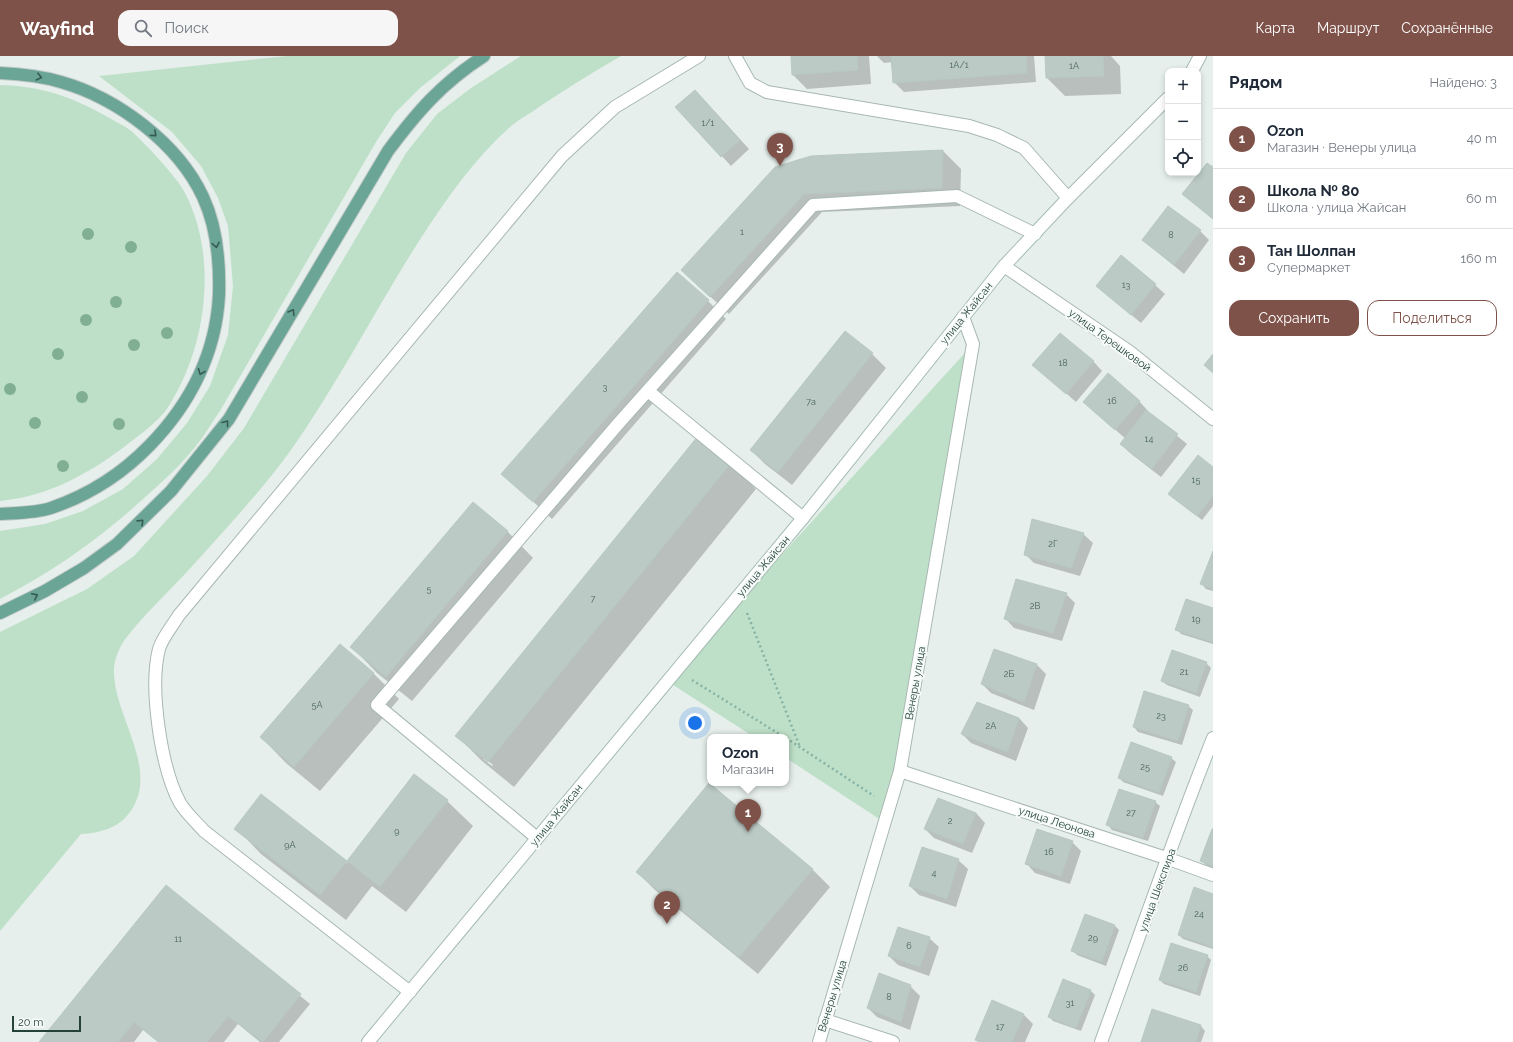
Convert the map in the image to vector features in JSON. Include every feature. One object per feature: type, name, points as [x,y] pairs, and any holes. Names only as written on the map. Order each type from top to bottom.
[{"type":"main road","points":[[0,613],[45,591],[84,568],[117,544],[171,491],[229,419],[388,152],[412,119],[438,91],[484,56]]},
{"type":"main road","points":[[0,73],[28,75],[62,82],[87,92],[120,110],[146,127],[166,144],[188,171],[203,197],[212,222],[218,251],[220,279],[217,316],[212,341],[201,373],[185,402],[165,430],[118,474],[87,492],[50,508],[0,514]]},
{"type":"street","points":[[410,992],[204,831],[181,804],[171,780],[162,746],[156,703],[155,671],[159,647],[179,615],[562,156],[615,107],[699,56]]},
{"type":"street","points":[[735,56],[750,83],[767,92],[969,126],[997,135],[1024,148],[1068,198]]},
{"type":"street","points":[[1194,68],[1200,56]]},
{"type":"street","name":"улица Жайсан","points":[[368,1042],[803,518],[1004,266],[1068,198],[1165,101]]},
{"type":"street","points":[[537,838],[377,706],[648,391],[813,205],[957,196],[1035,234]]},
{"type":"street","name":"улица Терешковой","points":[[1004,266],[1130,352],[1213,419]]},
{"type":"street","name":"Венеры улица","points":[[819,1042],[900,771],[973,344],[963,317]]},
{"type":"street","points":[[648,391],[803,518]]},
{"type":"street","name":"улица Шекспира","points":[[1101,1042],[1169,859],[1190,796],[1213,738]]},
{"type":"street","name":"улица Леонова","points":[[900,771],[1169,859],[1213,875]]},
{"type":"street","points":[[825,1020],[893,1042]]},
{"type":"path","points":[[739,594],[800,747]]},
{"type":"path","points":[[676,670],[779,734]]},
{"type":"path","points":[[789,740],[889,805]]},
{"type":"green space","points":[[287,56],[460,56],[420,88],[395,113],[376,142],[220,411],[190,453],[149,494],[109,529],[38,578],[0,599],[0,531],[45,524],[83,511],[123,489],[157,459],[187,423],[210,386],[228,335],[233,286],[228,226],[218,198],[201,166],[172,132],[99,76]]},
{"type":"green space","points":[[521,56],[621,56],[569,87],[513,124],[497,139],[473,166],[451,194],[421,238],[325,398],[291,450],[240,514],[147,613],[126,638],[115,661],[114,670],[120,706],[138,760],[140,778],[138,795],[130,812],[115,826],[102,831],[81,834],[0,931],[0,632],[87,589],[134,556],[207,476],[244,428],[406,153],[437,114],[471,88]]},
{"type":"green space","points":[[0,85],[28,87],[67,97],[91,108],[130,130],[136,135],[168,169],[185,193],[195,218],[202,244],[205,272],[204,300],[200,328],[193,355],[183,381],[163,414],[148,428],[118,451],[87,472],[54,488],[37,494],[0,501]]},
{"type":"green space","points":[[973,344],[884,822],[789,760],[789,734],[749,734],[667,681]]},
{"type":"building","points":[[791,56],[857,56],[858,70],[792,75]]},
{"type":"building","points":[[891,56],[1026,56],[1027,73],[893,83]]},
{"type":"building","points":[[1045,56],[1103,56],[1104,76],[1046,78]]},
{"type":"building","points":[[695,90],[740,140],[721,157],[675,107]]},
{"type":"building","points":[[943,150],[942,188],[804,194],[710,297],[681,270],[775,167],[811,156]]},
{"type":"building","points":[[1207,163],[1213,167],[1213,219],[1182,194],[1197,176],[1201,176],[1201,170]]},
{"type":"building","points":[[1168,206],[1201,230],[1174,265],[1142,240]]},
{"type":"building","points":[[1121,255],[1156,284],[1131,315],[1096,286]]},
{"type":"building","points":[[677,272],[709,300],[533,502],[501,474]]},
{"type":"building","points":[[845,331],[873,353],[778,472],[750,450]]},
{"type":"building","points":[[1060,333],[1094,361],[1066,394],[1032,365]]},
{"type":"building","points":[[1213,354],[1213,373],[1204,365]]},
{"type":"building","points":[[1108,373],[1140,401],[1115,430],[1083,402]]},
{"type":"building","points":[[1146,410],[1178,434],[1152,469],[1120,444]]},
{"type":"building","points":[[698,436],[731,463],[488,762],[455,736]]},
{"type":"building","points":[[1198,455],[1213,467],[1213,496],[1197,516],[1168,494]]},
{"type":"building","points":[[473,502],[508,531],[386,677],[350,647]]},
{"type":"building","points":[[1032,519],[1084,533],[1071,568],[1024,555]]},
{"type":"building","points":[[1213,551],[1213,589],[1200,584]]},
{"type":"building","points":[[1016,579],[1067,593],[1053,633],[1004,619]]},
{"type":"building","points":[[1186,599],[1213,608],[1213,642],[1175,630]]},
{"type":"building","points":[[340,644],[374,673],[294,767],[260,737]]},
{"type":"building","points":[[994,649],[1037,664],[1024,702],[981,684]]},
{"type":"building","points":[[1172,650],[1207,662],[1196,693],[1161,681]]},
{"type":"building","points":[[1144,691],[1189,705],[1178,741],[1133,727]]},
{"type":"building","points":[[977,702],[1019,718],[1007,752],[961,734]]},
{"type":"building","points":[[1131,742],[1172,757],[1159,793],[1118,778]]},
{"type":"building","points":[[414,774],[448,800],[380,887],[347,861]]},
{"type":"building","points":[[707,785],[713,786],[813,869],[739,957],[636,872]]},
{"type":"building","points":[[1119,789],[1156,801],[1143,838],[1106,825]]},
{"type":"building","points":[[261,794],[347,861],[320,895],[234,829]]},
{"type":"building","points":[[938,798],[976,813],[963,844],[924,829]]},
{"type":"building","points":[[1037,829],[1073,841],[1061,876],[1025,864]]},
{"type":"building","points":[[1213,829],[1213,866],[1200,861]]},
{"type":"building","points":[[922,847],[959,859],[947,899],[909,886]]},
{"type":"building","points":[[166,885],[301,994],[263,1042],[228,1016],[207,1042],[159,1042],[134,1022],[118,1042],[39,1042]]},
{"type":"building","points":[[1194,887],[1213,894],[1213,947],[1178,935]]},
{"type":"building","points":[[1085,914],[1115,925],[1102,962],[1071,951]]},
{"type":"building","points":[[898,927],[930,937],[920,967],[888,956]]},
{"type":"building","points":[[1171,943],[1208,955],[1196,992],[1159,980]]},
{"type":"building","points":[[879,973],[911,985],[901,1022],[867,1008]]},
{"type":"building","points":[[1063,979],[1091,990],[1076,1028],[1048,1017]]},
{"type":"building","points":[[992,1000],[1024,1014],[1012,1042],[980,1042],[975,1040]]},
{"type":"building","points":[[1152,1009],[1201,1025],[1196,1042],[1141,1042]]},
{"type":"place","name":"Тан Шолпан","points":[[780,166]]},
{"type":"place","name":"Ozon","points":[[748,832]]},
{"type":"place","name":"Школа № 80","points":[[667,924]]}]
